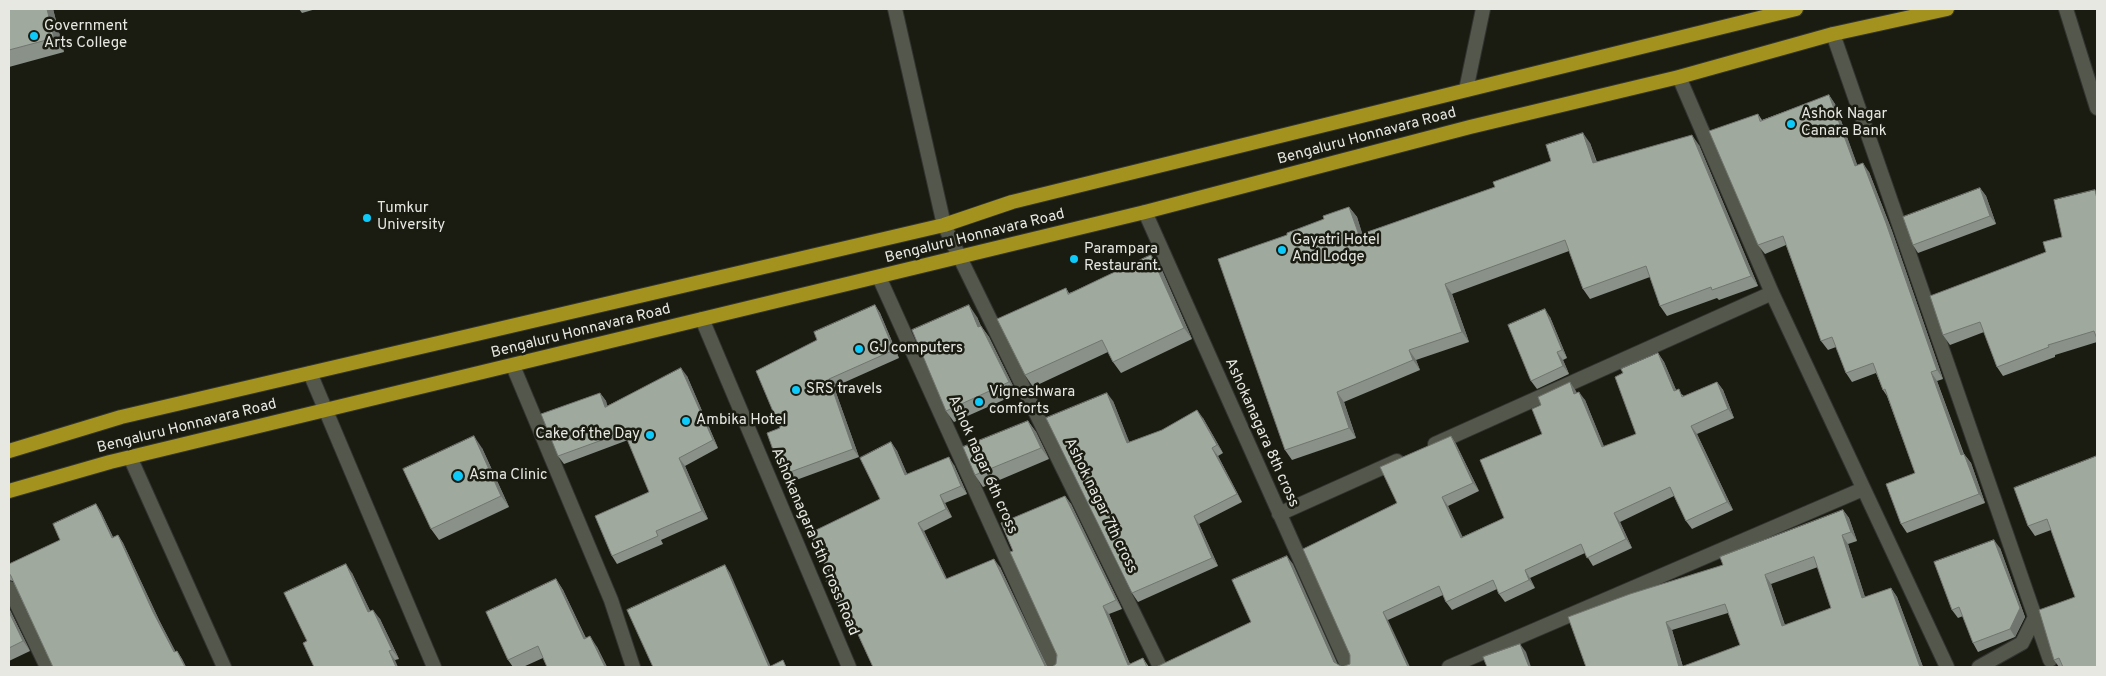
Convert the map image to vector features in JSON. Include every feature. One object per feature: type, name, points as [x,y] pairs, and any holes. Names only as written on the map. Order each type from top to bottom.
[{"type":"main road","name":"Bengaluru Honnavara Road","points":[[9,451],[121,418],[944,224],[1012,202],[1796,9]]},
{"type":"main road","name":"Bengaluru Honnavara Road","points":[[9,491],[130,458],[1145,212],[1470,127],[1679,77],[1833,34],[1947,9]]},
{"type":"street","name":"Ashok nagar 7th cross","points":[[895,9],[944,224],[1160,667]]},
{"type":"street","points":[[1466,90],[1483,9]]},
{"type":"street","points":[[2066,9],[2097,108]]},
{"type":"street","points":[[1833,34],[2050,660]]},
{"type":"street","points":[[1679,77],[1772,293],[1947,667]]},
{"type":"street","name":"Ashokanagara 8th cross","points":[[1145,212],[1348,667]]},
{"type":"street","name":"Ashok nagar 6th cross","points":[[879,277],[1055,667]]},
{"type":"street","points":[[1279,514],[1772,293]]},
{"type":"street","name":"Ashokanagara 5th Cross Road","points":[[702,320],[849,667]]},
{"type":"street","points":[[513,366],[611,600],[633,667]]},
{"type":"street","points":[[310,373],[434,667]]},
{"type":"street","points":[[130,458],[224,667]]},
{"type":"street","points":[[1449,667],[1864,489]]},
{"type":"street","points":[[9,588],[47,667]]},
{"type":"street","points":[[1978,667],[2022,642],[2035,616]]},
{"type":"building","points":[[9,9],[47,9],[54,38],[9,50]]},
{"type":"building","points":[[1829,95],[1855,166],[1863,163],[1886,223],[1937,370],[1931,372],[1961,455],[1964,454],[1979,494],[1901,524],[1886,484],[1915,473],[1885,389],[1883,390],[1873,363],[1846,373],[1832,337],[1821,341],[1783,236],[1758,245],[1709,131],[1758,114],[1760,121]]},
{"type":"building","points":[[1583,133],[1593,163],[1692,135],[1751,276],[1712,290],[1711,287],[1660,306],[1646,266],[1583,289],[1565,240],[1445,284],[1462,332],[1409,350],[1413,360],[1337,392],[1349,428],[1285,450],[1218,259],[1287,235],[1287,233],[1324,219],[1323,216],[1349,207],[1359,235],[1495,187],[1493,182],[1551,161],[1546,145]]},
{"type":"building","points":[[1980,188],[1990,216],[1913,245],[1903,217]]},
{"type":"building","points":[[2095,190],[2097,199],[2097,339],[2094,331],[2048,345],[2049,347],[1997,367],[1980,322],[1943,335],[1930,296],[2046,252],[2043,242],[2062,237],[2054,200]]},
{"type":"building","points":[[1151,255],[1184,328],[1113,362],[1102,340],[1025,375],[997,319],[1066,288],[1068,294]]},
{"type":"building","points":[[875,305],[894,350],[829,379],[853,449],[782,475],[767,433],[780,428],[756,371],[817,340],[814,332]]},
{"type":"building","points":[[969,305],[978,327],[981,326],[1009,382],[946,411],[912,330]]},
{"type":"building","points":[[1545,309],[1562,350],[1557,352],[1563,366],[1531,381],[1508,325]]},
{"type":"building","points":[[1658,353],[1674,391],[1679,389],[1682,397],[1717,382],[1728,409],[1691,426],[1727,502],[1686,521],[1670,487],[1614,513],[1626,539],[1587,558],[1581,544],[1525,570],[1529,580],[1499,594],[1493,580],[1446,602],[1439,586],[1383,612],[1408,667],[1342,667],[1350,664],[1350,655],[1303,549],[1397,503],[1380,467],[1451,436],[1473,483],[1442,497],[1461,538],[1504,518],[1480,460],[1542,434],[1532,409],[1541,405],[1538,397],[1570,382],[1574,394],[1579,392],[1602,447],[1636,434],[1615,377],[1623,373],[1621,369]]},
{"type":"building","points":[[681,368],[713,440],[679,458],[702,511],[656,531],[658,536],[612,556],[595,516],[649,492],[624,432],[558,456],[541,414],[600,393],[605,407]]},
{"type":"building","points":[[1107,393],[1127,443],[1162,430],[1197,410],[1217,445],[1212,448],[1237,494],[1194,516],[1212,558],[1132,593],[1046,418]]},
{"type":"building","points":[[1028,421],[1041,448],[975,475],[963,447]]},
{"type":"building","points":[[474,436],[501,496],[431,529],[403,469]]},
{"type":"building","points":[[891,442],[905,475],[949,457],[961,486],[940,495],[946,509],[918,523],[946,579],[994,559],[1045,666],[1052,667],[873,667],[850,617],[845,620],[826,581],[831,578],[810,533],[880,499],[860,458]]},
{"type":"building","points":[[2097,456],[2097,667],[2063,667],[2059,658],[2054,660],[2039,610],[2075,597],[2047,519],[2028,526],[2014,488]]},
{"type":"building","points":[[1065,496],[1116,600],[1103,606],[1128,665],[1143,658],[1147,667],[1052,667],[1056,664],[1057,655],[1010,552],[1013,551],[1001,523]]},
{"type":"building","points":[[96,504],[112,538],[118,535],[153,612],[174,652],[177,651],[185,667],[53,667],[9,573],[9,564],[60,540],[53,524]]},
{"type":"building","points":[[1843,510],[1851,532],[1842,535],[1862,598],[1891,588],[1920,667],[1681,667],[1740,645],[1725,604],[1666,622],[1679,667],[1586,667],[1568,617],[1630,594],[1723,565],[1720,557]],"holes":[[[1814,557],[1831,608],[1782,626],[1765,575]]]},
{"type":"building","points":[[1994,540],[2020,608],[2010,629],[1973,643],[1959,607],[1952,610],[1934,562]]},
{"type":"building","points":[[1287,556],[1334,662],[1342,667],[1156,667],[1251,622],[1232,580]]},
{"type":"building","points":[[346,564],[368,612],[373,610],[392,650],[389,651],[396,667],[314,667],[303,643],[307,641],[284,593]]},
{"type":"building","points":[[725,565],[769,667],[653,667],[627,610]]},
{"type":"building","points":[[556,579],[584,639],[590,636],[605,667],[547,667],[538,646],[508,660],[486,612]]},
{"type":"building","points":[[9,612],[23,641],[9,648]]},
{"type":"building","points":[[1520,644],[1529,667],[1487,667],[1483,657]]},
{"type":"building","points":[[783,660],[786,667],[769,667]]},
{"type":"place","name":"Government Arts College","points":[[34,36]]},
{"type":"place","name":"Ashok Nagar Canara Bank","points":[[1791,124]]},
{"type":"place","name":"Tumkur University","points":[[367,218]]},
{"type":"place","name":"Gayatri Hotel And Lodge","points":[[1282,250]]},
{"type":"place","name":"Parampara Restaurant.","points":[[1074,259]]},
{"type":"place","name":"GJ computers","points":[[859,349]]},
{"type":"place","name":"SRS travels","points":[[796,390]]},
{"type":"place","name":"Vigneshwara comforts","points":[[979,402]]},
{"type":"place","name":"Ambika Hotel","points":[[686,421]]},
{"type":"place","name":"Cake of the Day","points":[[650,435]]},
{"type":"place","name":"Asma Clinic","points":[[458,476]]}]
